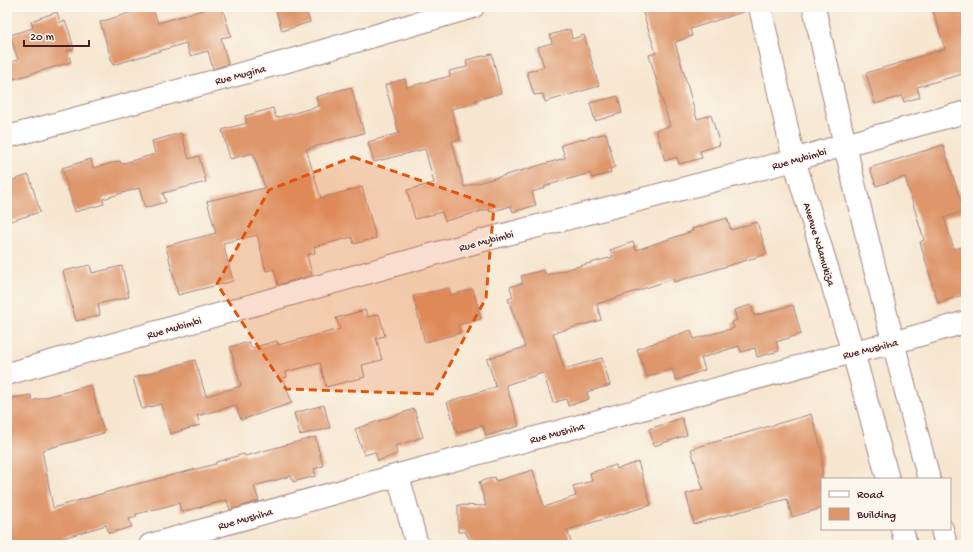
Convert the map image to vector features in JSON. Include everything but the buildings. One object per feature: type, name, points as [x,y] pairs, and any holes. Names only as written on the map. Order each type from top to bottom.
[{"type":"street","name":"Rue Mugina","points":[[7,137],[281,63],[472,7]]},
{"type":"street","name":"Avenue Ndamukiza","points":[[760,7],[794,160],[853,352],[888,478]]},
{"type":"street","points":[[814,7],[844,145],[892,343],[929,478]]},
{"type":"street","name":"Rue Mubimbi","points":[[7,374],[484,240],[794,160],[966,112]]},
{"type":"street","name":"Rue Mushiha","points":[[150,545],[190,539],[398,475],[966,322]]},
{"type":"street","points":[[398,475],[417,545]]},
{"type":"street","points":[[902,530],[906,545]]},
{"type":"street","points":[[942,530],[946,545]]},
{"type":"highlighted area","points":[[353,157],[494,206],[486,298],[434,394],[286,389],[217,284],[269,190]]}]
